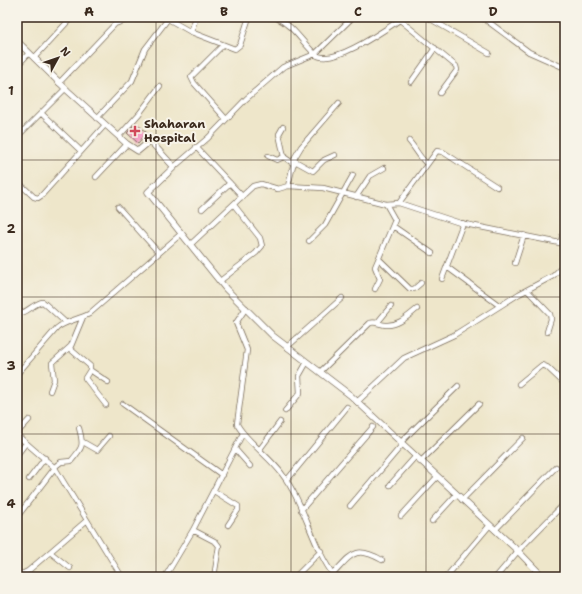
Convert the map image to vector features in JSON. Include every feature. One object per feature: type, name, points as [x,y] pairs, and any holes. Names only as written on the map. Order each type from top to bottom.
[{"type":"street","points":[[34,58],[72,17]]},
{"type":"street","points":[[60,83],[115,24],[130,17]]},
{"type":"street","points":[[191,32],[196,17]]},
{"type":"street","points":[[97,118],[132,80],[145,49],[168,18],[191,32],[235,49],[238,48],[249,17]]},
{"type":"street","points":[[275,17],[282,18],[292,27],[315,54],[326,58],[353,49],[402,18],[455,64],[457,68],[440,93]]},
{"type":"street","points":[[353,17],[315,54],[283,67],[246,99],[148,192],[220,281],[273,336],[357,402],[420,462],[518,551],[544,577]]},
{"type":"street","points":[[427,17],[489,53]]},
{"type":"street","points":[[482,17],[529,52],[565,68]]},
{"type":"street","points":[[17,41],[65,89],[127,144],[138,150],[150,141],[174,167]]},
{"type":"street","points":[[223,45],[191,77],[194,83],[226,119]]},
{"type":"street","points":[[411,82],[435,48]]},
{"type":"street","points":[[17,66],[29,53]]},
{"type":"street","points":[[118,136],[139,114],[160,86]]},
{"type":"street","points":[[17,138],[65,89]]},
{"type":"street","points":[[288,186],[294,163],[301,147],[308,137],[339,103]]},
{"type":"street","points":[[41,113],[81,152]]},
{"type":"street","points":[[18,183],[34,197],[38,198],[105,125]]},
{"type":"street","points":[[283,127],[279,134],[284,157],[294,163],[313,171],[324,160],[335,155]]},
{"type":"street","points":[[409,141],[416,148],[419,156],[427,164]]},
{"type":"street","points":[[96,177],[127,144]]},
{"type":"street","points":[[196,147],[242,197]]},
{"type":"street","points":[[399,203],[435,153],[440,151],[497,187]]},
{"type":"street","points":[[268,156],[277,160],[284,157]]},
{"type":"street","points":[[356,197],[370,176],[384,168]]},
{"type":"street","points":[[309,241],[325,224],[344,194],[353,175]]},
{"type":"street","points":[[202,209],[230,183]]},
{"type":"street","points":[[191,244],[257,184],[278,188],[288,186],[323,188],[386,204],[399,203],[463,223],[562,244],[565,228]]},
{"type":"street","points":[[375,289],[380,279],[375,269],[393,226],[394,216],[386,204]]},
{"type":"street","points":[[220,281],[256,253],[262,246],[260,238],[234,205]]},
{"type":"street","points":[[118,207],[159,254]]},
{"type":"street","points":[[442,279],[463,223]]},
{"type":"street","points":[[393,226],[432,253]]},
{"type":"street","points":[[17,374],[57,328],[65,322],[83,317],[121,288],[182,233]]},
{"type":"street","points":[[515,263],[524,235]]},
{"type":"street","points":[[379,259],[410,289],[414,289],[421,283]]},
{"type":"street","points":[[357,402],[404,358],[454,335],[500,306],[553,276],[565,264]]},
{"type":"street","points":[[447,267],[500,306]]},
{"type":"street","points":[[527,290],[550,314],[551,319],[547,332]]},
{"type":"street","points":[[287,347],[342,298]]},
{"type":"street","points":[[17,314],[24,313],[38,303],[43,302],[65,322]]},
{"type":"street","points":[[377,323],[391,306]]},
{"type":"street","points":[[246,308],[236,323],[246,350],[237,419],[243,433],[260,449],[287,480],[334,576],[352,554],[358,552],[373,555],[382,560]]},
{"type":"street","points":[[320,372],[370,323],[386,325],[396,324],[417,309]]},
{"type":"street","points":[[50,391],[54,380],[52,363],[69,348],[83,317]]},
{"type":"street","points":[[69,348],[90,366],[90,370],[108,382]]},
{"type":"street","points":[[17,362],[23,366]]},
{"type":"street","points":[[285,411],[300,393],[299,376],[307,362]]},
{"type":"street","points":[[519,384],[542,365],[547,367],[565,384]]},
{"type":"street","points":[[90,370],[86,376],[86,380],[106,405]]},
{"type":"street","points":[[350,506],[401,444],[458,386]]},
{"type":"street","points":[[123,404],[222,475]]},
{"type":"street","points":[[420,462],[479,404]]},
{"type":"street","points":[[287,480],[347,407]]},
{"type":"street","points":[[29,420],[17,434],[54,468],[122,577]]},
{"type":"street","points":[[260,449],[280,422]]},
{"type":"street","points":[[301,510],[373,427]]},
{"type":"street","points":[[17,517],[54,468],[61,462],[71,461],[81,450],[83,442],[79,428]]},
{"type":"street","points":[[165,577],[193,530],[243,433]]},
{"type":"street","points":[[83,442],[97,450],[109,436]]},
{"type":"street","points":[[462,500],[523,438]]},
{"type":"street","points":[[17,454],[26,443]]},
{"type":"street","points":[[235,449],[250,466]]},
{"type":"street","points":[[390,485],[415,457]]},
{"type":"street","points":[[29,479],[44,458]]},
{"type":"street","points":[[495,530],[556,467]]},
{"type":"street","points":[[401,516],[437,477]]},
{"type":"street","points":[[214,491],[238,506],[238,510],[228,525]]},
{"type":"street","points":[[432,521],[456,495]]},
{"type":"street","points":[[496,577],[518,551],[565,503]]},
{"type":"street","points":[[25,573],[86,521]]},
{"type":"street","points":[[446,577],[490,525]]},
{"type":"street","points":[[193,530],[216,542],[218,546],[214,577]]},
{"type":"street","points":[[295,577],[321,551]]},
{"type":"street","points":[[50,552],[70,568]]},
{"type":"street","points":[[17,571],[22,574],[25,573],[29,577]]},
{"type":"building","points":[[136,123],[147,133],[138,143],[127,133]]},
{"type":"place","name":"Shaharan Hospital","points":[[135,131]]}]
